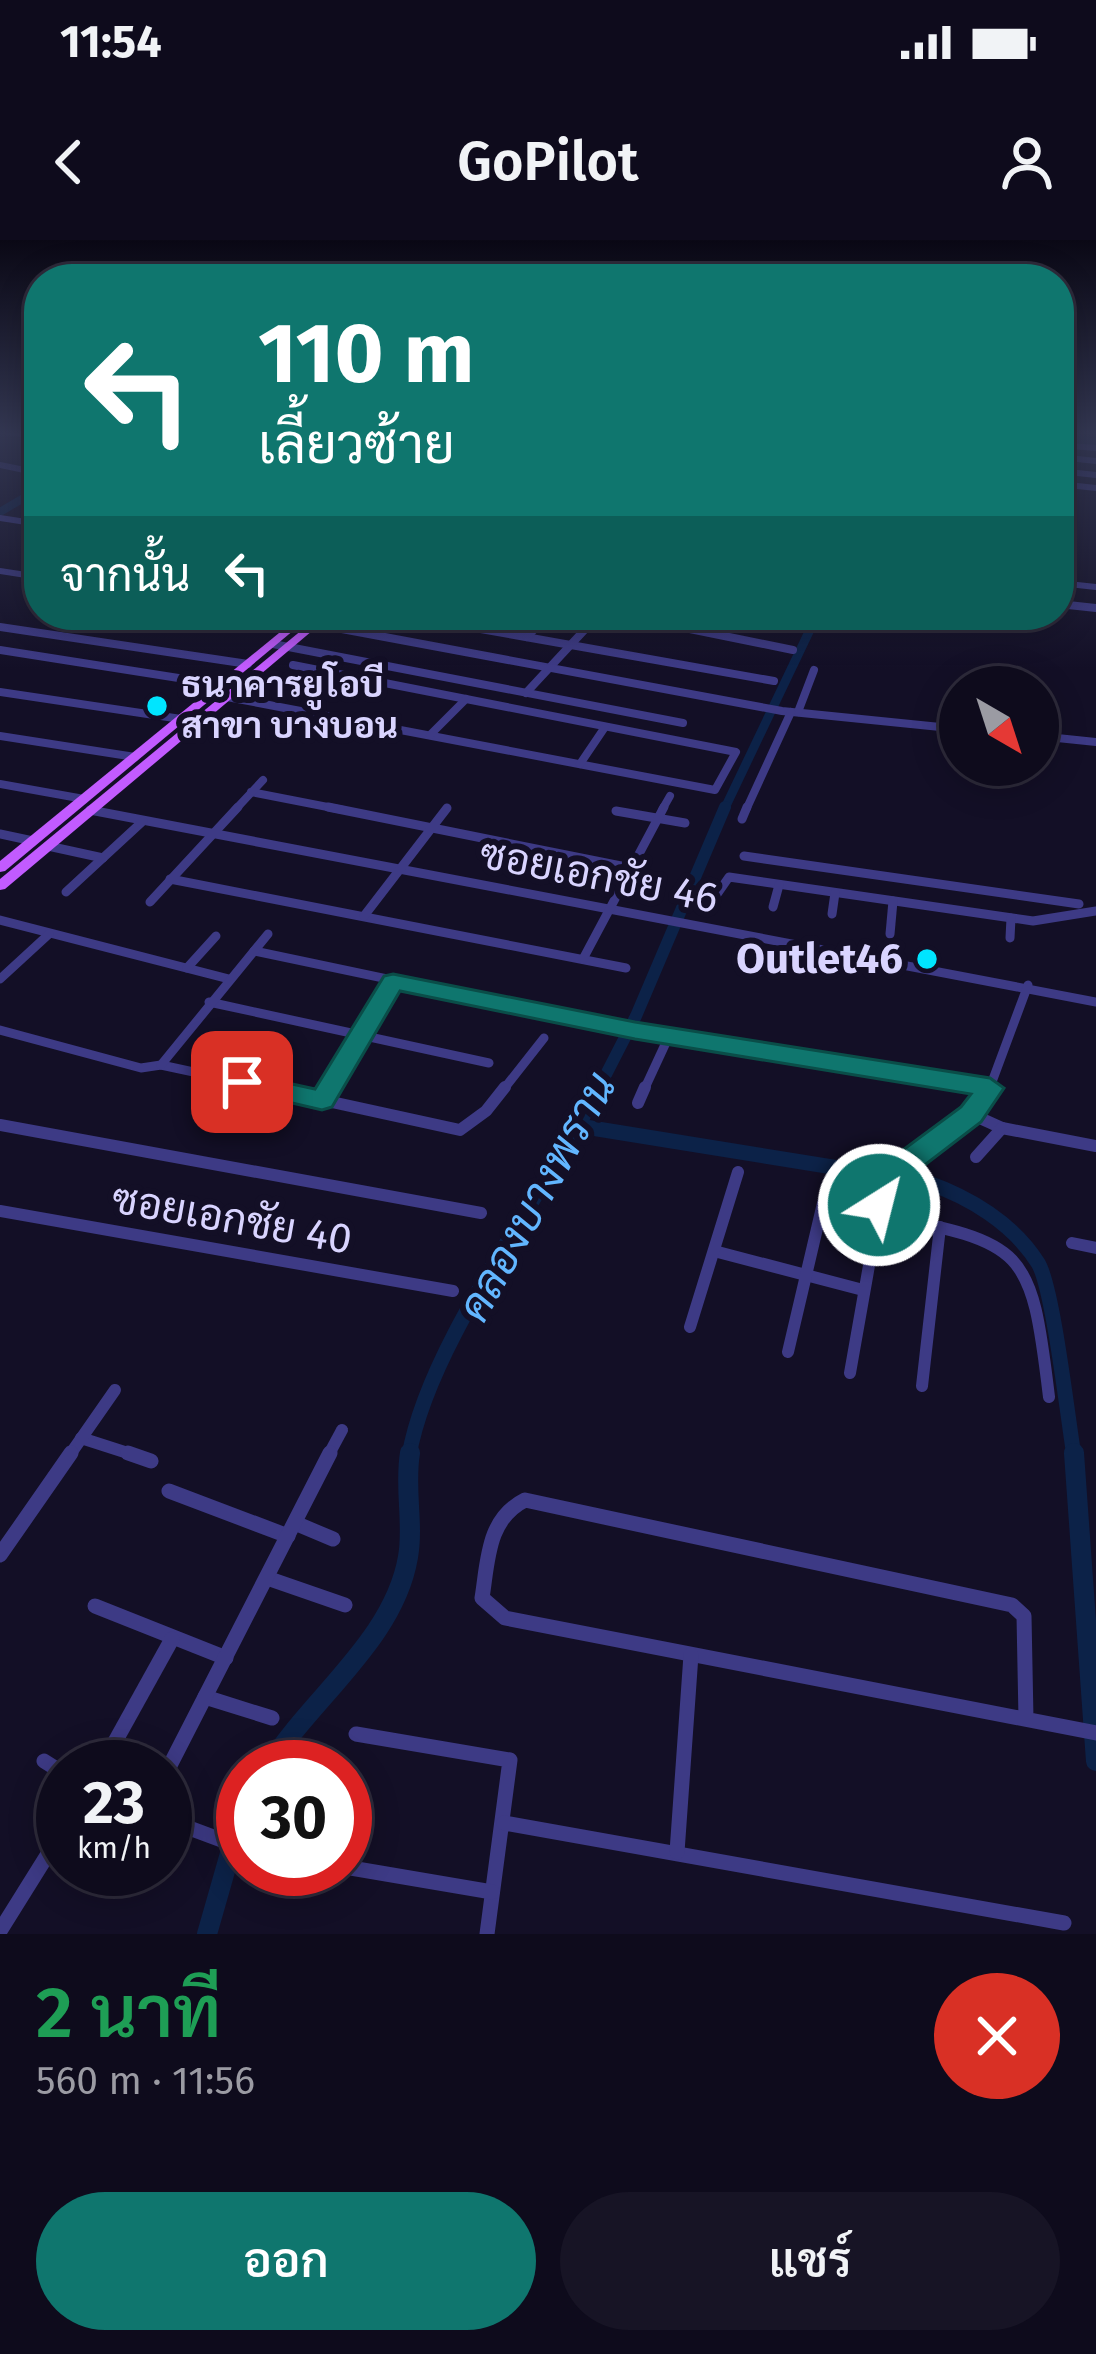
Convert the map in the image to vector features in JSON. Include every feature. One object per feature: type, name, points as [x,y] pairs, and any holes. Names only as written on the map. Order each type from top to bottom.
[{"type":"main road","points":[[0,868],[87,804],[292,630]]},
{"type":"main road","points":[[0,886],[48,846],[135,758],[182,719],[288,647],[300,630]]},
{"type":"street","points":[[0,627],[248,664]]},
{"type":"street","points":[[370,630],[766,708],[939,727]]},
{"type":"street","points":[[489,630],[774,680]]},
{"type":"street","points":[[527,637],[534,630]]},
{"type":"street","points":[[526,693],[584,630]]},
{"type":"street","points":[[695,630],[793,650]]},
{"type":"street","points":[[273,644],[683,723]]},
{"type":"street","points":[[0,650],[715,790],[736,752],[292,665]]},
{"type":"street","points":[[742,819],[814,670]]},
{"type":"street","points":[[304,711],[347,676]]},
{"type":"street","points":[[0,692],[182,719]]},
{"type":"street","points":[[430,735],[466,699]]},
{"type":"street","points":[[580,764],[605,727]]},
{"type":"street","points":[[0,736],[135,758]]},
{"type":"street","points":[[1059,738],[1096,742]]},
{"type":"street","points":[[150,902],[263,780]]},
{"type":"street","name":"ซอยเอกชัย 46","points":[[0,784],[211,835],[1096,1002]]},
{"type":"street","points":[[251,792],[631,868]]},
{"type":"street","points":[[583,959],[670,796]]},
{"type":"street","points":[[364,916],[447,808]]},
{"type":"street","points":[[616,811],[686,823]]},
{"type":"street","points":[[66,892],[143,821]]},
{"type":"street","points":[[0,834],[33,841]]},
{"type":"street","points":[[48,846],[103,858]]},
{"type":"street","points":[[744,856],[1093,910]]},
{"type":"street","points":[[713,900],[724,878],[1044,922],[1061,911],[1093,910]]},
{"type":"street","points":[[170,879],[626,968]]},
{"type":"street","points":[[773,907],[779,885]]},
{"type":"street","points":[[832,914],[835,893]]},
{"type":"street","points":[[890,934],[892,901]]},
{"type":"street","points":[[952,910],[952,929]]},
{"type":"street","points":[[1010,938],[1011,918]]},
{"type":"street","points":[[0,920],[229,979]]},
{"type":"street","points":[[0,979],[49,934]]},
{"type":"street","points":[[161,1064],[268,934]]},
{"type":"street","points":[[187,968],[216,936]]},
{"type":"street","points":[[254,952],[632,1030],[990,1088]]},
{"type":"street","points":[[322,1100],[393,982]]},
{"type":"street","points":[[850,1373],[881,1192],[898,1169],[971,1114],[990,1088],[1028,986]]},
{"type":"street","points":[[209,1002],[489,1063]]},
{"type":"street","points":[[0,1030],[141,1068],[161,1064],[460,1130],[502,1097],[526,1055],[544,1038]]},
{"type":"street","points":[[638,1103],[669,1036]]},
{"type":"street","points":[[971,1114],[1002,1128],[1096,1146]]},
{"type":"street","points":[[0,1125],[481,1213]]},
{"type":"street","points":[[976,1157],[1002,1128]]},
{"type":"street","points":[[689,1327],[738,1172]]},
{"type":"street","points":[[788,1352],[824,1204]]},
{"type":"street","name":"ซอยเอกชัย 40","points":[[0,1211],[453,1292]]},
{"type":"street","points":[[878,1214],[998,1242],[1023,1261],[1036,1287],[1048,1397]]},
{"type":"street","points":[[922,1385],[940,1227]]},
{"type":"street","points":[[1072,1243],[1096,1248]]},
{"type":"street","points":[[714,1251],[863,1290]]},
{"type":"street","points":[[0,1555],[115,1390]]},
{"type":"street","points":[[183,1740],[342,1430]]},
{"type":"street","points":[[81,1438],[151,1461]]},
{"type":"street","points":[[169,1491],[334,1539]]},
{"type":"street","points":[[1026,1719],[1024,1616],[1012,1605],[525,1500],[507,1506],[496,1521],[482,1598],[488,1609],[505,1618],[1096,1733]]},
{"type":"street","points":[[267,1577],[345,1605]]},
{"type":"street","points":[[95,1606],[226,1658]]},
{"type":"street","points":[[116,1740],[172,1639]]},
{"type":"street","points":[[677,1852],[691,1654]]},
{"type":"street","points":[[206,1697],[272,1718]]},
{"type":"street","points":[[356,1734],[510,1760],[487,1934]]},
{"type":"street","points":[[504,1823],[1064,1923]]},
{"type":"street","points":[[372,1872],[492,1892]]},
{"type":"street","points":[[0,1931],[36,1873]]},
{"type":"waterway","name":"คลองบางพราน","points":[[724,810],[810,630]]},
{"type":"waterway","name":"คลองบางพราน","points":[[598,1090],[636,1016],[725,807]]},
{"type":"waterway","name":"คลองบางพราน","points":[[409,1456],[420,1412],[463,1318],[599,1087]]},
{"type":"waterway","points":[[579,1126],[926,1182],[989,1213],[1028,1249],[1044,1277],[1074,1456]]},
{"type":"waterway","name":"คลองบางพราน","points":[[288,1740],[369,1642],[400,1587],[410,1544],[410,1453]]},
{"type":"waterway","points":[[1074,1453],[1096,1761]]},
{"type":"waterway","name":"คลองบางพราน","points":[[207,1934],[218,1896]]},
{"type":"place","name":"ธนาคารยูโอบี สาขา บางบอน","points":[[157,706]]},
{"type":"place","name":"Outlet46","points":[[927,959]]},
{"type":"route","points":[[242,1082],[322,1100],[393,982],[635,1030],[990,1088],[971,1114],[898,1169],[881,1192],[879,1205]]}]
